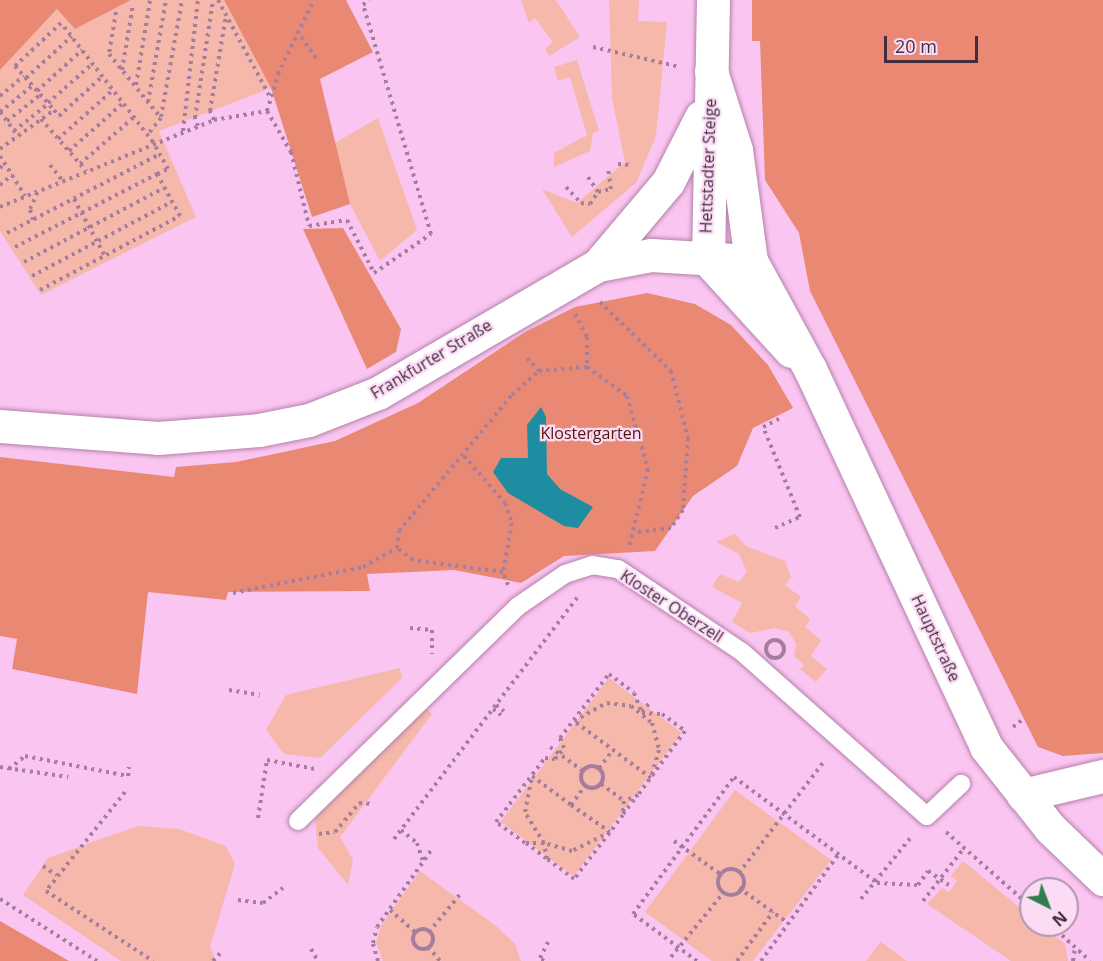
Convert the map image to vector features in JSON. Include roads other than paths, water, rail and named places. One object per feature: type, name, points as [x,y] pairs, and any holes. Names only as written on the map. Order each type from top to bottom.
[{"type":"main road","name":"Hettstadter Steige","points":[[708,260],[713,0]]},
{"type":"main road","name":"Hettstadter Steige","points":[[711,71],[736,150],[749,246]]},
{"type":"main road","name":"Hettstadter Steige","points":[[598,265],[644,218],[684,159],[711,71]]},
{"type":"main road","name":"Frankfurter Straße","points":[[0,426],[158,438],[259,430],[309,420],[378,393],[598,265],[651,255],[708,260],[749,246]]},
{"type":"main road","name":"Hauptstraße","points":[[749,246],[810,369],[986,747],[1023,795],[1103,879]]},
{"type":"main road","name":"Hauptstraße","points":[[708,260],[810,369]]},
{"type":"main road","points":[[1023,795],[1103,776]]},
{"type":"lane","name":"Kloster Oberzell","points":[[298,821],[517,607],[565,574],[601,567],[618,569],[742,652],[927,816],[960,784]]},
{"type":"water","points":[[541,407],[546,417],[547,474],[560,489],[593,507],[578,528],[564,526],[508,493],[493,472],[501,458],[528,458],[527,425]]},
{"type":"park label","name":"Klostergarten","points":[[591,433]]}]
